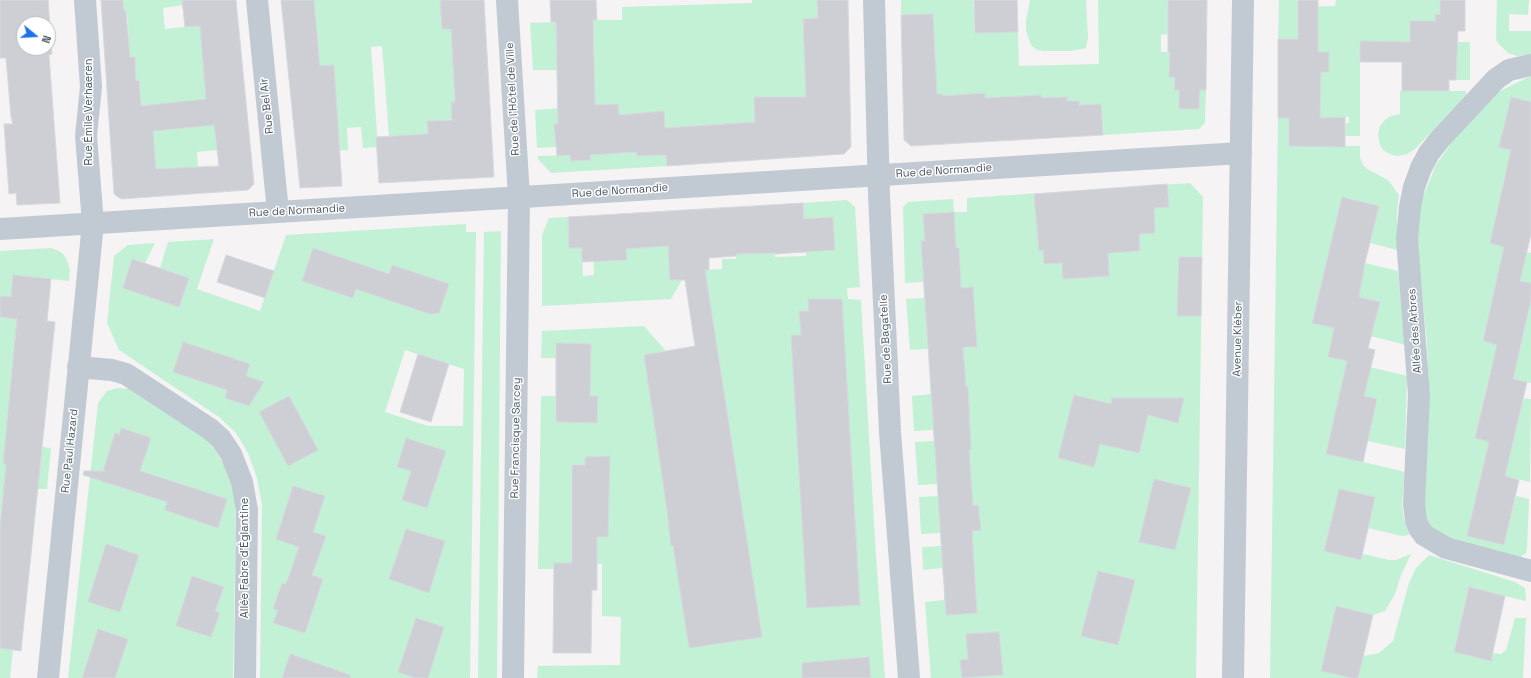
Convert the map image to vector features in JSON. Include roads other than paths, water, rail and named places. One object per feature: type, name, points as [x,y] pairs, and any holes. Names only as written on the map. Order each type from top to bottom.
[{"type":"street","name":"Rue Émile Verhaeren","points":[[85,0],[91,87],[86,136],[93,223]]},
{"type":"street","name":"Rue Bel Air","points":[[257,0],[278,212]]},
{"type":"street","name":"Rue de l'Hôtel de Ville","points":[[507,0],[519,197]]},
{"type":"street","name":"Rue de Bagatelle","points":[[874,0],[879,175],[891,446],[909,678]]},
{"type":"street","name":"Avenue Kléber","points":[[1233,678],[1243,0]]},
{"type":"street","name":"Allée des Arbres","points":[[1531,65],[1509,70],[1496,79],[1440,139],[1429,153],[1421,168],[1414,187],[1407,239],[1419,395],[1414,504],[1416,521],[1419,528],[1430,539],[1446,548],[1531,571]]},
{"type":"street","name":"Rue de Normandie","points":[[0,229],[1241,153]]},
{"type":"street","name":"Rue Francisque Sarcey","points":[[514,678],[519,197]]},
{"type":"street","name":"Rue Paul Hazard","points":[[48,678],[93,223]]},
{"type":"street","name":"Allée Fabre d'Églantine","points":[[78,367],[112,370],[130,377],[210,429],[221,440],[231,454],[242,482],[247,510],[245,678]]}]
